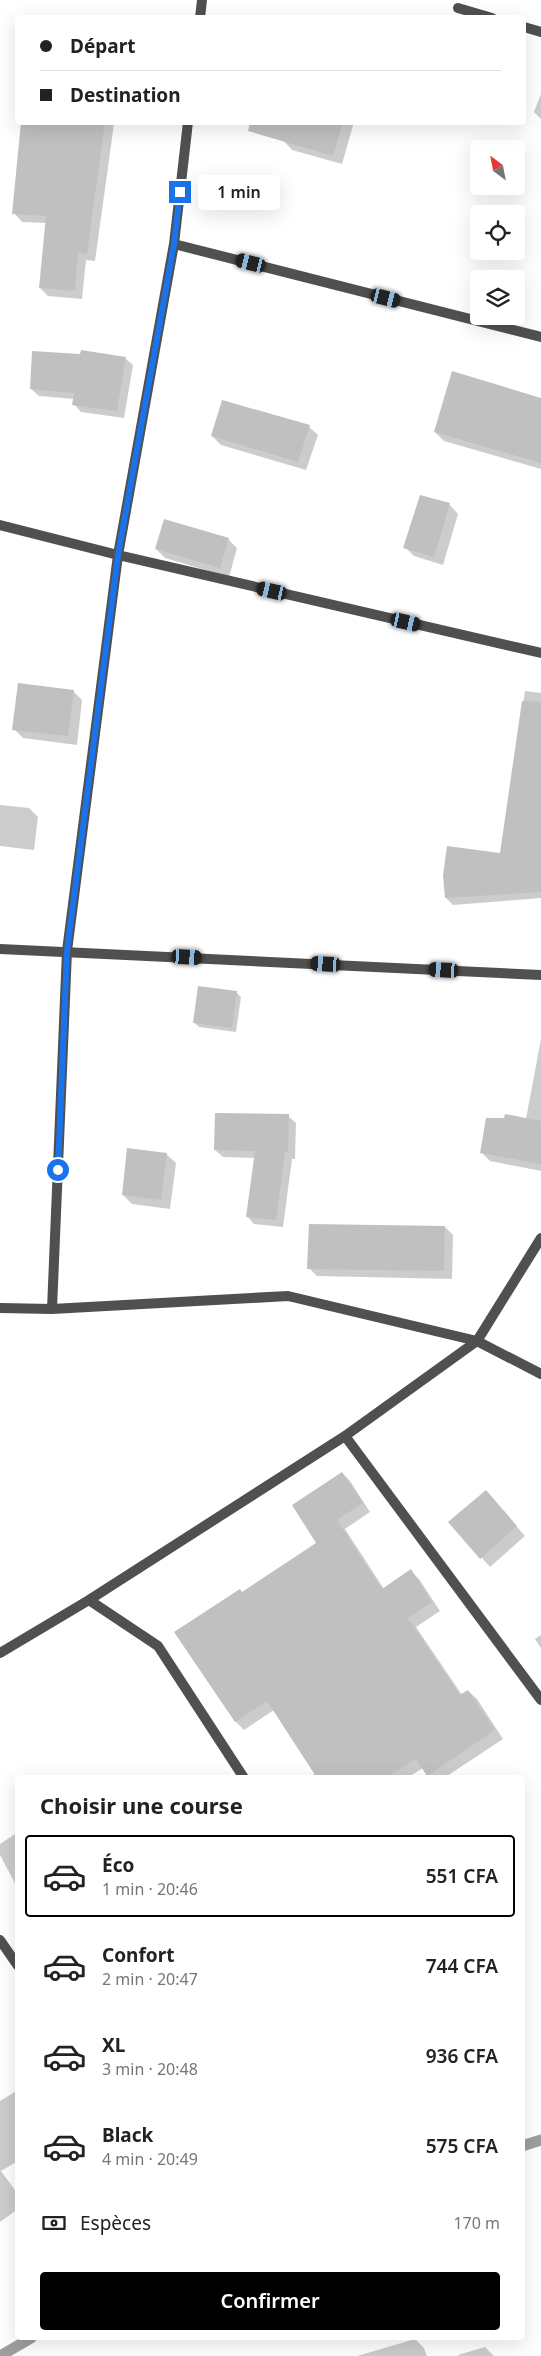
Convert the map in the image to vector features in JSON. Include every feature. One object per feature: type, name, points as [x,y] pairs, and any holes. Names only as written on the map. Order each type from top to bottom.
[{"type":"street","points":[[200,15],[202,0]]},
{"type":"street","points":[[458,8],[482,15]]},
{"type":"street","points":[[526,28],[541,32]]},
{"type":"street","points":[[52,1309],[67,951],[118,555],[174,244],[188,125]]},
{"type":"street","points":[[174,244],[541,337]]},
{"type":"street","points":[[0,525],[118,555],[541,653]]},
{"type":"street","points":[[0,949],[541,975]]},
{"type":"street","points":[[0,1653],[89,1600],[344,1436],[477,1341],[541,1238]]},
{"type":"street","points":[[0,1308],[52,1309],[288,1296],[477,1341],[541,1374]]},
{"type":"street","points":[[344,1436],[541,1700]]},
{"type":"street","points":[[89,1600],[158,1646],[242,1775]]},
{"type":"street","points":[[0,1940],[15,1962]]},
{"type":"building","points":[[21,125],[105,125],[87,254],[78,253],[75,291],[39,288],[46,216],[12,214]]},
{"type":"building","points":[[249,125],[342,125],[333,156],[248,131]]},
{"type":"building","points":[[81,350],[126,357],[117,411],[72,405],[74,393],[30,389],[32,351],[80,354]]},
{"type":"building","points":[[452,371],[541,398],[541,463],[434,432]]},
{"type":"building","points":[[222,400],[310,425],[298,462],[211,436]]},
{"type":"building","points":[[420,495],[450,503],[434,557],[403,548]]},
{"type":"building","points":[[164,519],[229,538],[220,568],[155,549]]},
{"type":"building","points":[[18,683],[74,690],[68,736],[12,730]]},
{"type":"building","points":[[522,701],[541,702],[541,892],[445,898],[443,875],[447,846],[500,853]]},
{"type":"building","points":[[198,986],[237,991],[232,1028],[193,1023]]},
{"type":"building","points":[[215,1113],[289,1114],[288,1152],[285,1152],[276,1220],[246,1217],[255,1151],[214,1150]]},
{"type":"building","points":[[505,1114],[541,1121],[541,1164],[480,1153],[486,1118],[504,1118]]},
{"type":"building","points":[[127,1148],[167,1153],[161,1200],[122,1195]]},
{"type":"building","points":[[309,1224],[445,1226],[444,1271],[307,1269]]},
{"type":"building","points":[[342,1472],[363,1503],[337,1520],[382,1589],[411,1569],[432,1602],[408,1618],[460,1695],[468,1690],[495,1730],[428,1775],[426,1775],[416,1759],[390,1775],[315,1775],[267,1701],[235,1722],[174,1632],[240,1589],[242,1592],[316,1543],[292,1505]]},
{"type":"building","points":[[486,1490],[517,1526],[480,1559],[448,1522]]},
{"type":"waterway","points":[[525,2145],[541,2140]]},
{"type":"waterway","points":[[0,2356],[28,2340]]},
{"type":"route","points":[[58,1170],[67,951],[118,555],[174,244],[180,192]]}]
